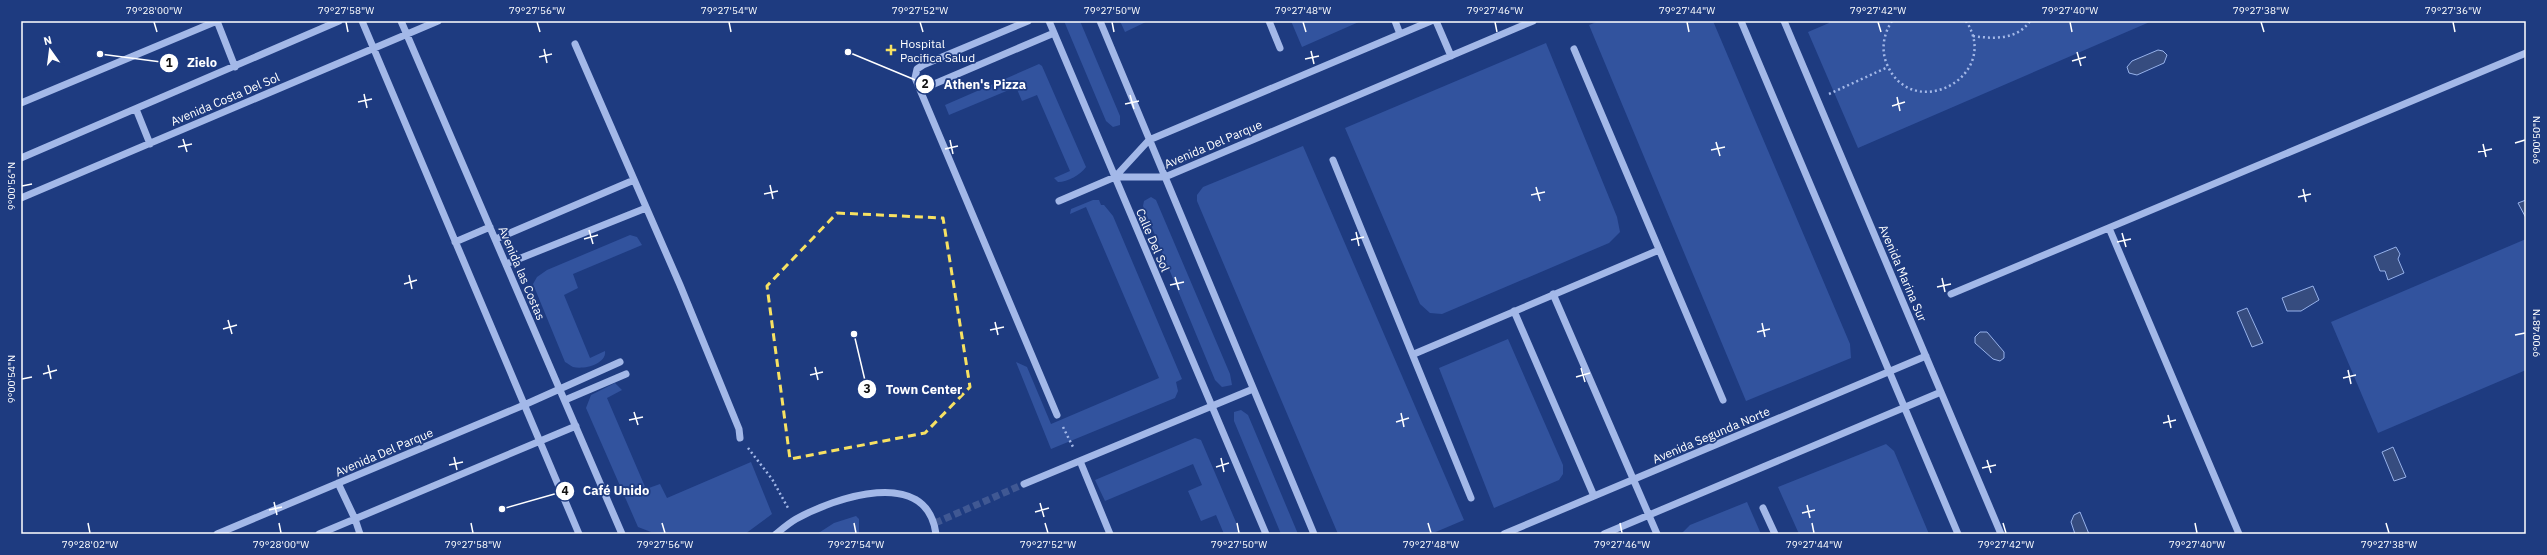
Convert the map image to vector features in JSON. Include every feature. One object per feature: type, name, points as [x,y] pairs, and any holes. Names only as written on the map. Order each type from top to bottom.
[{"type":"street","points":[[21,103],[217,21],[235,67]]},
{"type":"street","points":[[21,158],[339,21]]},
{"type":"street","points":[[362,21],[579,534]]},
{"type":"street","name":"Avenida las Costas","points":[[401,21],[622,534]]},
{"type":"street","name":"Avenida Costa Del Sol","points":[[21,198],[150,144],[373,47],[438,21]]},
{"type":"street","points":[[1028,21],[923,65],[917,70],[915,78],[1058,415]]},
{"type":"street","name":"Calle Del Sol","points":[[1049,21],[1266,534]]},
{"type":"street","points":[[1100,21],[1314,534]]},
{"type":"street","points":[[1269,21],[1280,48]]},
{"type":"street","points":[[1395,21],[1400,34]]},
{"type":"street","points":[[1059,201],[1115,177],[1150,140],[1431,21]]},
{"type":"street","points":[[1436,21],[1451,56]]},
{"type":"street","name":"Avenida Del Parque","points":[[1115,177],[1165,177],[1534,21]]},
{"type":"street","points":[[1741,21],[1958,534]]},
{"type":"street","name":"Avenida Marina Sur","points":[[1784,21],[2001,534]]},
{"type":"street","points":[[920,90],[1054,32]]},
{"type":"street","points":[[575,44],[734,415],[740,438]]},
{"type":"street","points":[[1574,49],[1723,400]]},
{"type":"street","points":[[1951,294],[2526,53]]},
{"type":"street","points":[[136,109],[150,144]]},
{"type":"street","points":[[1333,160],[1414,354],[1471,498]]},
{"type":"street","points":[[496,239],[634,180]]},
{"type":"street","points":[[506,264],[646,208]]},
{"type":"street","points":[[455,242],[490,227]]},
{"type":"street","points":[[2109,228],[2239,534]]},
{"type":"street","points":[[1414,354],[1659,250]]},
{"type":"street","points":[[1553,294],[1657,534]]},
{"type":"street","points":[[1514,311],[1594,496]]},
{"type":"street","name":"Avenida Segunda Norte","points":[[1504,534],[1926,356]]},
{"type":"street","name":"Avenida Del Parque","points":[[217,534],[524,405],[620,362]]},
{"type":"street","points":[[565,400],[626,374]]},
{"type":"street","points":[[1024,484],[1253,389]]},
{"type":"street","points":[[1608,533],[1941,392]]},
{"type":"street","points":[[319,534],[576,426]]},
{"type":"street","points":[[1080,461],[1110,534]]},
{"type":"street","points":[[338,483],[355,519],[360,534]]},
{"type":"street","points":[[776,534],[794,519],[830,503],[869,492],[898,492],[922,504],[935,523],[936,534]]},
{"type":"street","points":[[1763,508],[1775,534]]},
{"type":"path","points":[[1892,21],[1885,36],[1883,46],[1888,67],[1904,85],[1915,90],[1926,92],[1950,87],[1967,71],[1972,60],[1973,36],[1966,21]]},
{"type":"path","points":[[1973,36],[1999,38],[2010,36],[2019,32],[2030,21]]},
{"type":"path","points":[[1817,99],[1888,67]]},
{"type":"path","points":[[1058,415],[1080,461]]},
{"type":"path","points":[[740,438],[772,479],[794,519]]},
{"type":"highlighted area","points":[[837,213],[943,218],[970,387],[925,433],[790,459],[767,286]]},
{"type":"shaded area","points":[[1064,21],[1080,21],[1120,116],[1120,125],[1113,127],[1106,121]]},
{"type":"shaded area","points":[[1120,21],[1148,21],[1125,32]]},
{"type":"shaded area","points":[[1291,21],[1361,21],[1302,47]]},
{"type":"shaded area","points":[[1599,21],[1713,21],[1850,344],[1851,358],[1746,401],[1589,25]]},
{"type":"shaded area","points":[[1829,21],[2152,21],[1858,148],[1808,32],[1829,23]]},
{"type":"shaded area","points":[[1546,43],[1617,217],[1620,232],[1609,243],[1442,314],[1430,313],[1420,304],[1345,128]]},
{"type":"shaded area","points":[[2158,50],[2163,51],[2167,55],[2164,63],[2137,75],[2129,73],[2127,67],[2132,61]]},
{"type":"shaded area","points":[[1039,64],[1042,66],[1086,167],[1074,178],[1062,182],[1058,182],[1054,178],[1070,171],[1037,95],[1022,101],[1016,87],[949,115],[945,105]]},
{"type":"shaded area","points":[[1303,146],[1464,520],[1431,534],[1338,534],[1197,201],[1197,195],[1203,187]]},
{"type":"shaded area","points":[[1151,197],[1156,200],[1230,374],[1232,385],[1222,387],[1215,380],[1143,206],[1144,201]]},
{"type":"shaded area","points":[[1093,200],[1099,200],[1101,205],[1104,205],[1113,216],[1182,379],[1176,382],[1178,391],[1175,398],[1051,449],[1016,362],[1027,367],[1051,424],[1159,378],[1086,207],[1070,214],[1071,209]]},
{"type":"shaded area","points":[[2526,200],[2526,218],[2518,203]]},
{"type":"shaded area","points":[[630,235],[637,237],[642,245],[573,274],[578,288],[564,295],[590,358],[605,351],[605,356],[599,363],[594,365],[583,368],[573,367],[565,362],[533,284],[537,277],[547,270]]},
{"type":"shaded area","points":[[2526,239],[2526,370],[2378,433],[2331,322]]},
{"type":"shaded area","points":[[2396,247],[2400,254],[2398,259],[2404,273],[2388,280],[2385,271],[2380,271],[2374,256]]},
{"type":"shaded area","points":[[2313,286],[2319,300],[2301,311],[2287,311],[2282,298]]},
{"type":"shaded area","points":[[2247,308],[2263,343],[2252,347],[2237,312]]},
{"type":"shaded area","points":[[1980,332],[1987,332],[2004,352],[2004,358],[2000,361],[1993,359],[1975,343],[1975,337]]},
{"type":"shaded area","points":[[1508,339],[1563,465],[1563,474],[1559,480],[1494,508],[1439,368]]},
{"type":"shaded area","points":[[615,383],[622,390],[607,398],[646,489],[660,484],[667,498],[751,462],[772,514],[745,534],[670,534],[651,532],[638,527],[586,408],[591,395]]},
{"type":"shaded area","points":[[1241,410],[1248,415],[1298,534],[1281,534],[1234,421],[1234,412]]},
{"type":"shaded area","points":[[1195,438],[1201,440],[1241,534],[1224,534],[1216,515],[1201,521],[1188,491],[1202,485],[1193,464],[1105,501],[1095,480]]},
{"type":"shaded area","points":[[1886,444],[1894,451],[1929,534],[1799,534],[1778,487]]},
{"type":"shaded area","points":[[2393,447],[2406,477],[2394,481],[2382,452]]},
{"type":"shaded area","points":[[1747,502],[1761,534],[1681,534],[1690,525]]},
{"type":"shaded area","points":[[2080,512],[2089,534],[2075,534],[2071,522],[2074,515]]},
{"type":"shaded area","points":[[856,516],[859,519],[859,534],[817,534],[834,523]]},
{"type":"tunnel","points":[[935,523],[1024,484]]},
{"type":"place","name":"Hospital Pacifica Salud","points":[[891,50]]},
{"type":"place","name":"Athen's Pizza","points":[[848,52]]},
{"type":"place","name":"Zielo","points":[[100,54]]},
{"type":"place","name":"Town Center","points":[[854,334]]},
{"type":"place","name":"Café Unido","points":[[502,509]]}]
